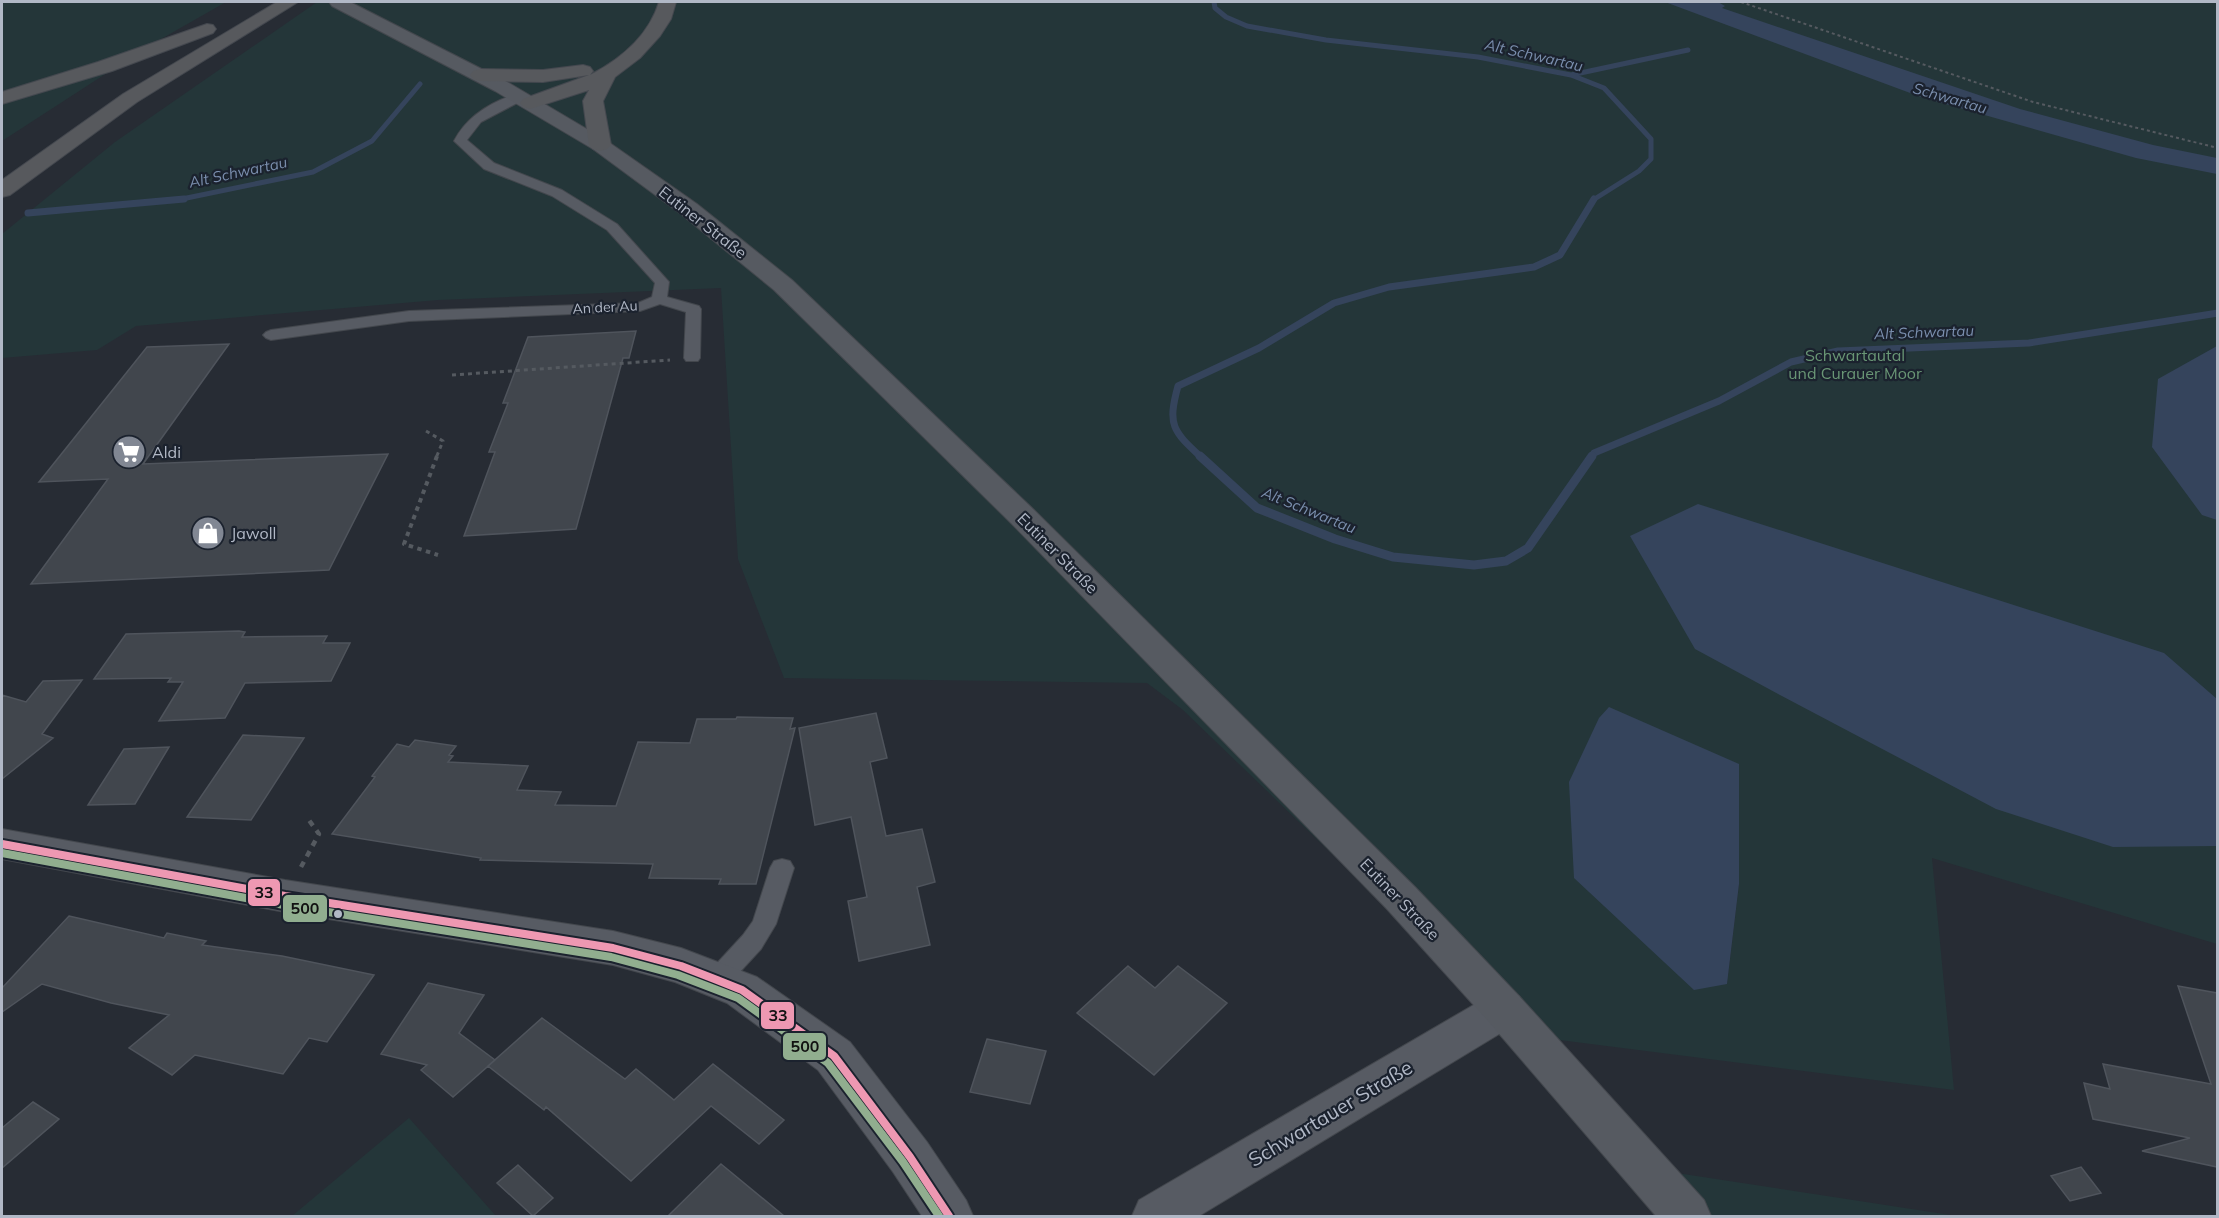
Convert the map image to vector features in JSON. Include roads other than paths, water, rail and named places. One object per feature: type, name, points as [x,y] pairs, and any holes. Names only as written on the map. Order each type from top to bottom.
[{"type":"highway","points":[[2,98],[69,79],[305,2]]},
{"type":"highway","points":[[525,100],[583,87],[628,50],[647,28],[657,2]]},
{"type":"highway","points":[[480,75],[543,76],[601,72],[638,51],[659,26],[667,2]]},
{"type":"highway","points":[[117,84],[217,30]]},
{"type":"highway","points":[[2,190],[130,98],[217,30]]},
{"type":"highway","points":[[600,145],[593,101],[601,72]]},
{"type":"main road","name":"Eutiner Straße","points":[[338,2],[480,75],[600,145],[689,209],[783,285],[1055,550],[1401,898],[1504,1009],[1686,1216]]},
{"type":"street","points":[[2,844],[285,896],[613,948],[681,966],[717,980],[742,990],[834,1056],[910,1157],[949,1216]]},
{"type":"street","name":"Schwartauer Straße","points":[[1156,1216],[1504,1009]]},
{"type":"lane","name":"An der Au","points":[[271,335],[409,316],[640,307],[659,299],[662,282],[612,227],[557,193],[489,166],[460,141],[464,130],[525,100]]},
{"type":"lane","points":[[659,299],[694,309],[692,358]]},
{"type":"lane","points":[[717,980],[752,942],[764,924],[782,868]]},
{"type":"water","name":"Schwartau","points":[[1665,2],[1718,2],[1725,6],[1722,8],[2020,109],[2153,145],[2217,158],[2217,174],[2136,158],[1921,97]]},
{"type":"water","points":[[2217,346],[2217,520],[2202,515],[2152,447],[2158,379]]},
{"type":"water","points":[[1698,504],[2164,653],[2217,699],[2217,846],[2113,847],[1996,809],[1695,649],[1630,536]]},
{"type":"water","points":[[1609,707],[1739,764],[1739,884],[1727,984],[1694,990],[1574,878],[1569,782],[1599,718]]},
{"type":"waterway","name":"Alt Schwartau","points":[[1214,2],[1215,8],[1226,17],[1247,26],[1326,40],[1478,57],[1571,75]]},
{"type":"waterway","points":[[1571,75],[1688,50]]},
{"type":"waterway","name":"Alt Schwartau","points":[[1571,75],[1604,88],[1651,139],[1651,159],[1639,171],[1594,200]]},
{"type":"waterway","name":"Alt Schwartau","points":[[180,199],[313,172],[372,141],[420,84]]},
{"type":"waterway","name":"Alt Schwartau","points":[[28,213],[180,199]]},
{"type":"waterway","name":"Alt Schwartau","points":[[1202,458],[1184,441],[1175,427],[1173,410],[1178,386],[1259,348],[1334,303],[1389,287],[1534,267],[1560,255],[1594,200]]},
{"type":"waterway","name":"Alt Schwartau","points":[[1591,458],[1594,453],[1719,401],[1791,362],[1838,351],[2029,343],[2218,313]]},
{"type":"waterway","name":"Alt Schwartau","points":[[1200,456],[1257,508],[1335,539],[1393,557],[1474,565],[1506,561],[1528,548],[1592,456]]},
{"type":"place","name":"Aldi","points":[[129,452]]},
{"type":"place","name":"Jawoll","points":[[208,533]]},
{"type":"park label","name":"Schwartautal und Curauer Moor","points":[[1855,364]]}]
